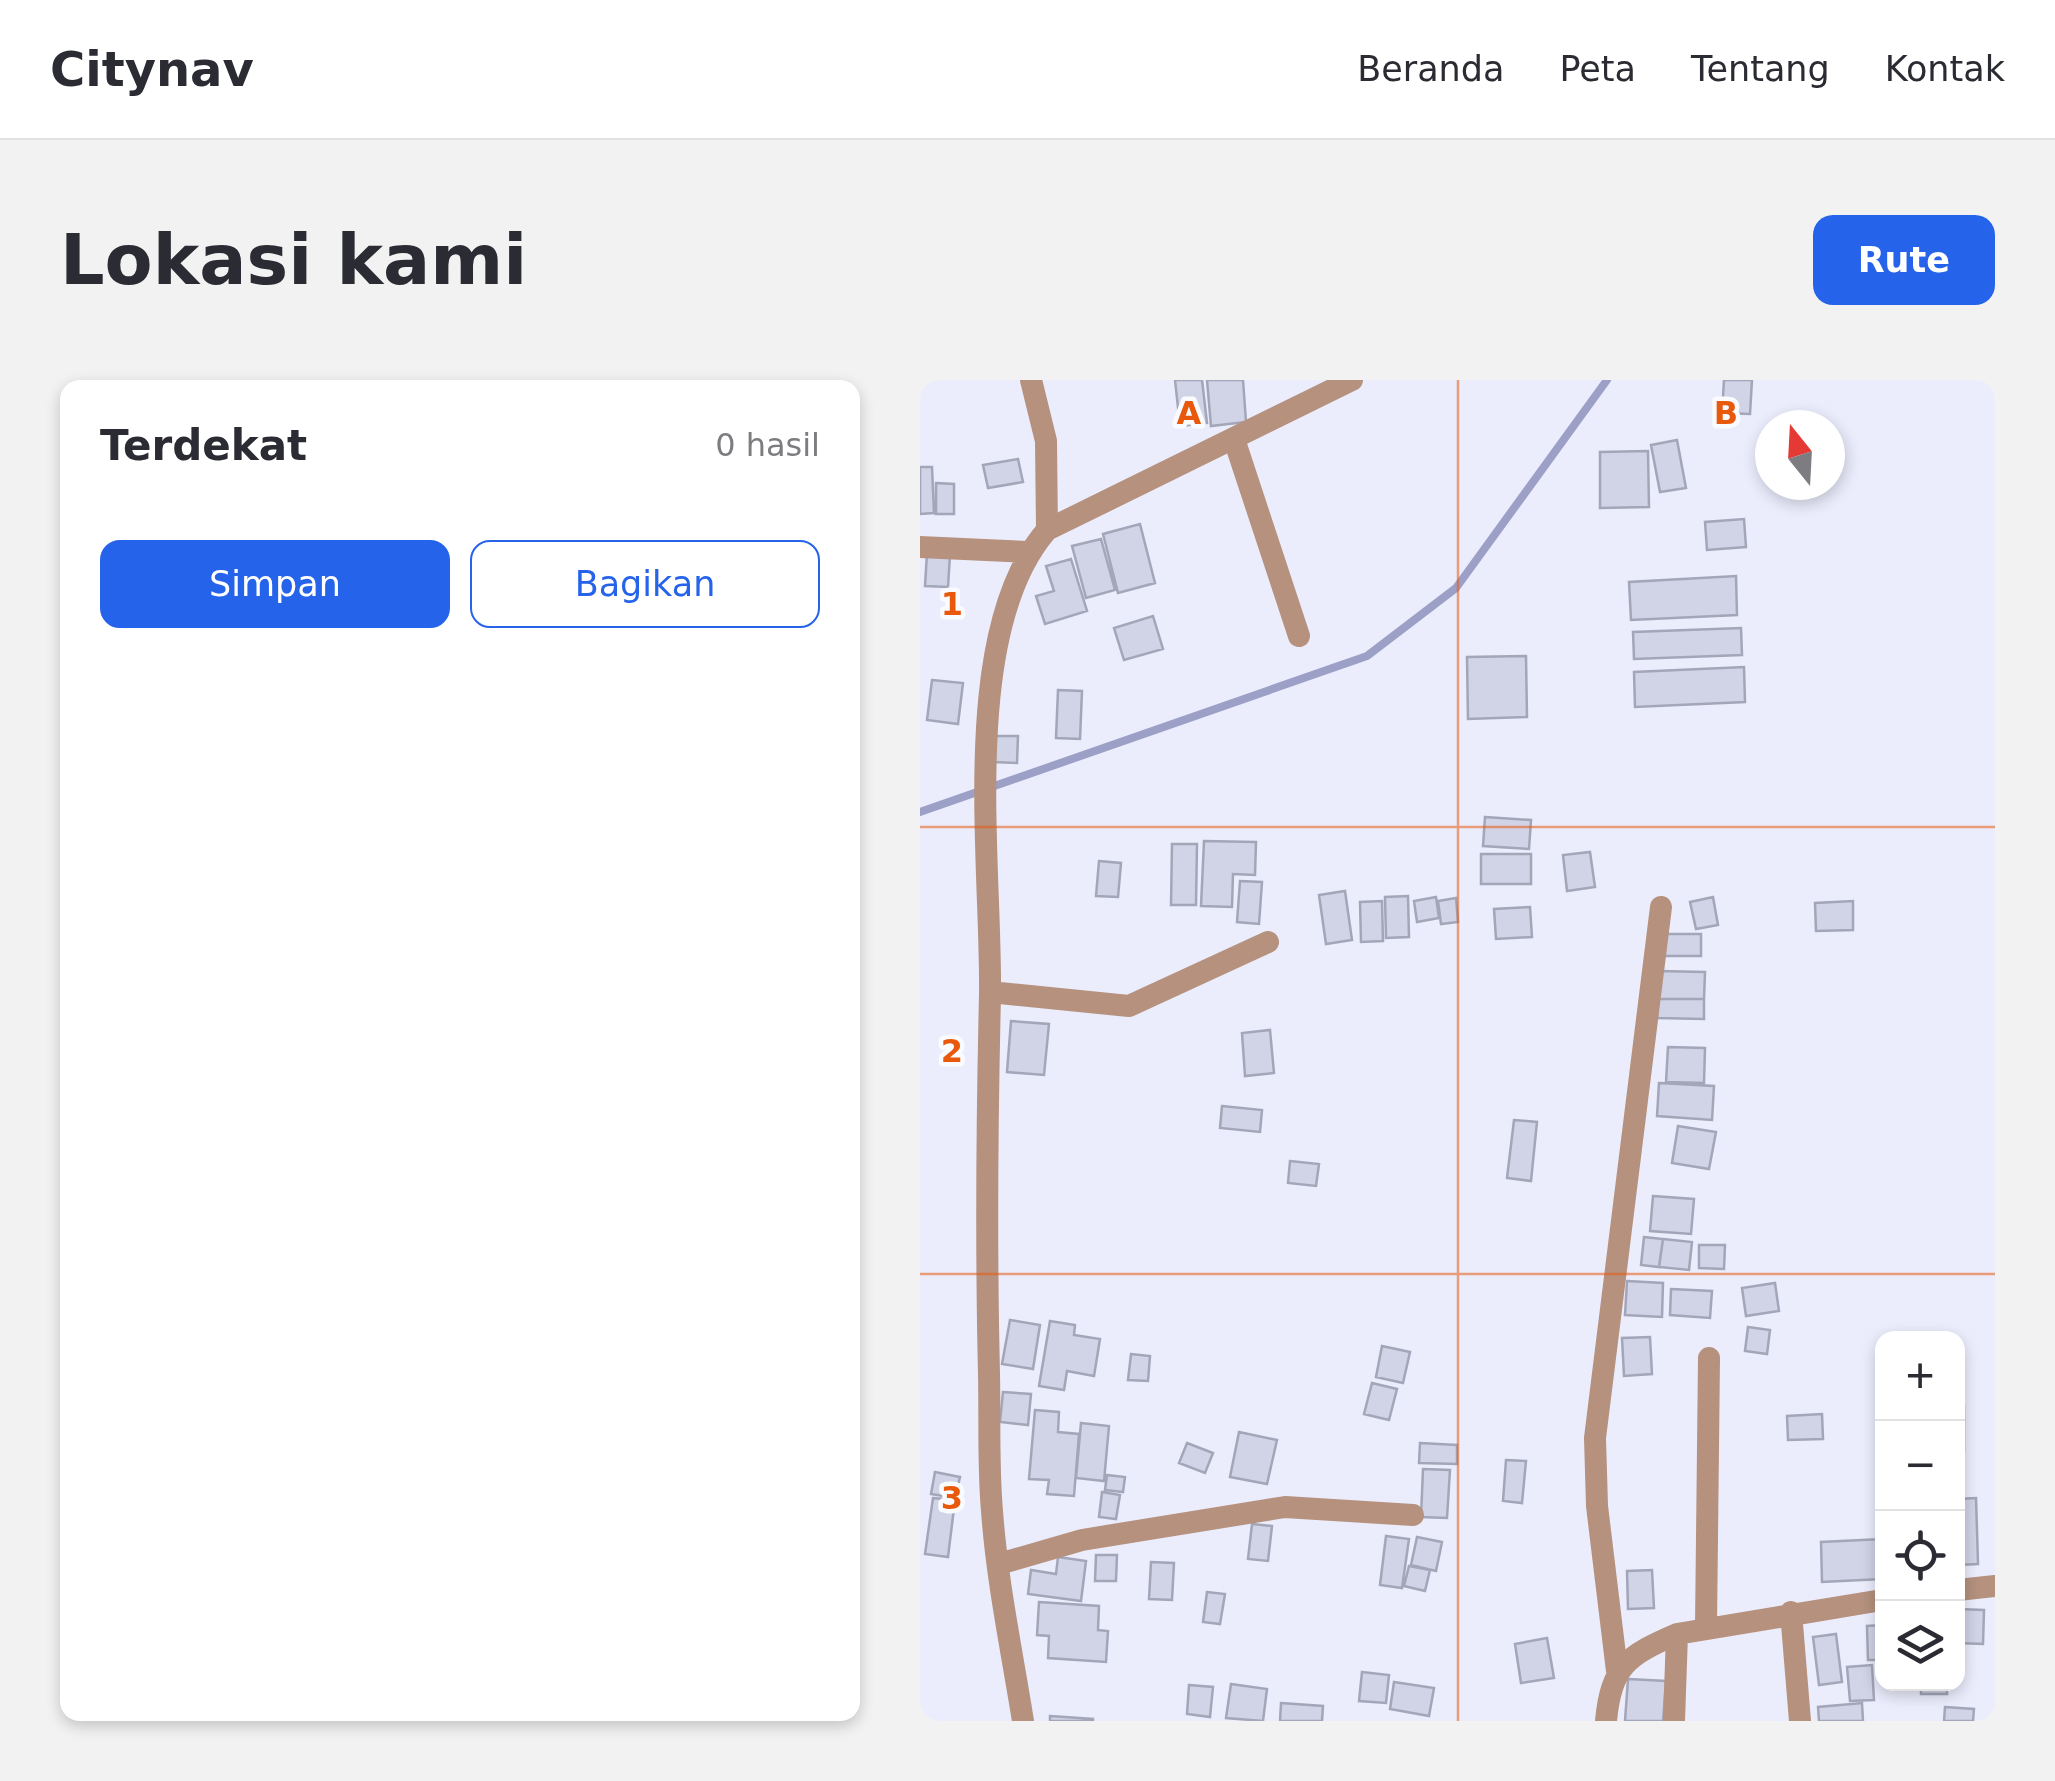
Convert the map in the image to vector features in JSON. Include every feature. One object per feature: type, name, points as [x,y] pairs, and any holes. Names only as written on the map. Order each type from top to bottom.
[{"type":"street","points":[[1030,380],[1046,441],[1048,530]]},
{"type":"street","points":[[1023,1721],[992,1511],[984,1168],[990,992],[985,787],[993,688],[1006,613],[1028,552],[1048,530],[1352,380]]},
{"type":"street","points":[[1234,439],[1299,636]]},
{"type":"street","points":[[920,547],[1028,552]]},
{"type":"street","points":[[1606,1721],[1610,1688],[1617,1671],[1597,1506],[1594,1438],[1661,906]]},
{"type":"street","points":[[990,992],[1129,1006],[1268,942]]},
{"type":"street","points":[[1706,1627],[1708,1358]]},
{"type":"street","points":[[999,1564],[1082,1540],[1285,1507],[1413,1515]]},
{"type":"street","points":[[1965,1589],[1995,1586]]},
{"type":"street","points":[[1617,1671],[1649,1646],[1677,1634],[1875,1601]]},
{"type":"street","points":[[1791,1612],[1800,1721]]},
{"type":"street","points":[[1674,1721],[1677,1634]]},
{"type":"building","points":[[1175,380],[1202,380],[1207,423],[1180,426]]},
{"type":"building","points":[[1207,380],[1243,380],[1246,422],[1211,426]]},
{"type":"building","points":[[1724,380],[1752,380],[1750,414],[1722,413]]},
{"type":"building","points":[[1677,440],[1686,488],[1660,492],[1651,445]]},
{"type":"building","points":[[1648,451],[1649,507],[1600,508],[1600,452]]},
{"type":"building","points":[[1018,459],[1023,482],[988,488],[983,465]]},
{"type":"building","points":[[920,467],[932,467],[934,513],[920,514]]},
{"type":"building","points":[[936,483],[954,484],[954,514],[936,514]]},
{"type":"building","points":[[1744,519],[1746,547],[1707,550],[1705,522]]},
{"type":"building","points":[[1140,524],[1155,583],[1118,593],[1103,534]]},
{"type":"building","points":[[1101,539],[1115,590],[1086,598],[1072,546]]},
{"type":"building","points":[[927,553],[950,555],[948,587],[925,586]]},
{"type":"building","points":[[1071,559],[1087,611],[1045,624],[1036,596],[1054,591],[1046,566]]},
{"type":"building","points":[[1736,576],[1737,615],[1631,620],[1629,582]]},
{"type":"building","points":[[1153,616],[1163,649],[1124,660],[1114,628]]},
{"type":"building","points":[[1741,628],[1742,655],[1634,659],[1633,632]]},
{"type":"building","points":[[1526,656],[1527,717],[1468,719],[1467,657]]},
{"type":"building","points":[[1744,667],[1745,702],[1635,707],[1634,672]]},
{"type":"building","points":[[932,680],[963,683],[958,724],[927,720]]},
{"type":"building","points":[[1058,690],[1082,691],[1080,739],[1056,738]]},
{"type":"building","points":[[995,736],[1018,736],[1017,763],[993,762]]},
{"type":"building","points":[[1485,817],[1531,820],[1529,849],[1483,846]]},
{"type":"building","points":[[1204,841],[1256,842],[1255,875],[1233,874],[1232,907],[1201,906]]},
{"type":"building","points":[[1172,844],[1197,844],[1196,905],[1171,905]]},
{"type":"building","points":[[1590,852],[1595,887],[1567,891],[1563,855]]},
{"type":"building","points":[[1481,854],[1531,854],[1531,884],[1481,884]]},
{"type":"building","points":[[1099,861],[1121,863],[1118,897],[1096,896]]},
{"type":"building","points":[[1240,881],[1262,882],[1259,924],[1237,922]]},
{"type":"building","points":[[1345,891],[1352,940],[1326,944],[1319,895]]},
{"type":"building","points":[[1408,896],[1409,937],[1386,938],[1385,897]]},
{"type":"building","points":[[1436,897],[1439,918],[1417,922],[1414,901]]},
{"type":"building","points":[[1713,897],[1718,925],[1696,929],[1690,902]]},
{"type":"building","points":[[1456,898],[1458,922],[1441,924],[1438,901]]},
{"type":"building","points":[[1382,901],[1383,941],[1361,942],[1360,902]]},
{"type":"building","points":[[1853,901],[1853,930],[1816,931],[1815,903]]},
{"type":"building","points":[[1530,907],[1532,937],[1496,939],[1494,909]]},
{"type":"building","points":[[1664,934],[1701,934],[1701,956],[1664,956]]},
{"type":"building","points":[[1658,971],[1705,972],[1704,999],[1657,999]]},
{"type":"building","points":[[1657,999],[1704,999],[1704,1019],[1657,1018]]},
{"type":"building","points":[[1011,1021],[1049,1024],[1044,1075],[1007,1072]]},
{"type":"building","points":[[1270,1030],[1274,1073],[1245,1076],[1242,1033]]},
{"type":"building","points":[[1668,1047],[1705,1048],[1704,1083],[1666,1082]]},
{"type":"building","points":[[1659,1083],[1714,1086],[1712,1120],[1657,1116]]},
{"type":"building","points":[[1222,1106],[1262,1110],[1260,1132],[1220,1128]]},
{"type":"building","points":[[1514,1120],[1537,1122],[1531,1181],[1507,1178]]},
{"type":"building","points":[[1678,1126],[1716,1132],[1709,1169],[1672,1163]]},
{"type":"building","points":[[1290,1161],[1319,1164],[1316,1186],[1288,1183]]},
{"type":"building","points":[[1653,1196],[1694,1199],[1691,1234],[1650,1231]]},
{"type":"building","points":[[1644,1237],[1663,1239],[1659,1267],[1641,1265]]},
{"type":"building","points":[[1663,1239],[1692,1242],[1689,1270],[1659,1267]]},
{"type":"building","points":[[1699,1245],[1725,1245],[1724,1269],[1699,1268]]},
{"type":"building","points":[[1627,1281],[1663,1283],[1662,1317],[1625,1315]]},
{"type":"building","points":[[1775,1283],[1779,1311],[1746,1316],[1742,1288]]},
{"type":"building","points":[[1671,1289],[1712,1291],[1710,1318],[1670,1315]]},
{"type":"building","points":[[1010,1320],[1040,1325],[1033,1369],[1002,1364]]},
{"type":"building","points":[[1050,1321],[1075,1325],[1074,1335],[1100,1339],[1094,1376],[1067,1371],[1064,1390],[1039,1386]]},
{"type":"building","points":[[1748,1327],[1770,1330],[1767,1354],[1745,1351]]},
{"type":"building","points":[[1650,1337],[1652,1374],[1624,1376],[1622,1338]]},
{"type":"building","points":[[1382,1346],[1410,1352],[1403,1383],[1376,1377]]},
{"type":"building","points":[[1131,1354],[1150,1356],[1148,1381],[1128,1380]]},
{"type":"building","points":[[1372,1383],[1397,1389],[1389,1420],[1364,1414]]},
{"type":"building","points":[[1003,1392],[1031,1394],[1028,1425],[1000,1422]]},
{"type":"building","points":[[1035,1410],[1059,1412],[1058,1432],[1079,1434],[1074,1496],[1047,1494],[1049,1480],[1029,1479]]},
{"type":"building","points":[[1822,1414],[1823,1439],[1788,1440],[1787,1416]]},
{"type":"building","points":[[1081,1423],[1109,1426],[1104,1481],[1076,1478]]},
{"type":"building","points":[[1239,1432],[1277,1440],[1267,1484],[1230,1477]]},
{"type":"building","points":[[1187,1443],[1213,1453],[1205,1473],[1179,1463]]},
{"type":"building","points":[[1420,1443],[1457,1445],[1457,1464],[1419,1463]]},
{"type":"building","points":[[1506,1460],[1526,1461],[1522,1503],[1503,1501]]},
{"type":"building","points":[[1423,1469],[1450,1470],[1447,1518],[1421,1517]]},
{"type":"building","points":[[935,1472],[960,1477],[955,1498],[931,1494]]},
{"type":"building","points":[[1107,1475],[1125,1477],[1123,1492],[1105,1490]]},
{"type":"building","points":[[1102,1492],[1120,1495],[1116,1519],[1099,1517]]},
{"type":"building","points":[[933,1498],[955,1500],[948,1557],[925,1554]]},
{"type":"building","points":[[1976,1498],[1978,1564],[1965,1565],[1965,1499]]},
{"type":"building","points":[[1252,1524],[1272,1526],[1268,1561],[1248,1559]]},
{"type":"building","points":[[1386,1536],[1409,1539],[1402,1588],[1380,1585]]},
{"type":"building","points":[[1417,1537],[1442,1542],[1436,1571],[1411,1565]]},
{"type":"building","points":[[1875,1539],[1875,1579],[1822,1582],[1821,1542]]},
{"type":"building","points":[[1096,1555],[1117,1555],[1116,1581],[1095,1581]]},
{"type":"building","points":[[1058,1557],[1086,1561],[1081,1601],[1028,1594],[1031,1570],[1056,1574]]},
{"type":"building","points":[[1151,1562],[1174,1563],[1172,1600],[1149,1599]]},
{"type":"building","points":[[1409,1566],[1430,1570],[1425,1591],[1404,1586]]},
{"type":"building","points":[[1652,1570],[1654,1608],[1628,1609],[1627,1571]]},
{"type":"building","points":[[1207,1592],[1225,1594],[1220,1624],[1203,1622]]},
{"type":"building","points":[[1039,1602],[1099,1606],[1098,1630],[1108,1631],[1106,1662],[1048,1658],[1049,1636],[1037,1635]]},
{"type":"building","points":[[1965,1609],[1984,1610],[1983,1644],[1965,1643]]},
{"type":"building","points":[[1875,1625],[1875,1660],[1868,1660],[1867,1626]]},
{"type":"building","points":[[1836,1634],[1842,1682],[1819,1685],[1813,1637]]},
{"type":"building","points":[[1547,1638],[1554,1678],[1521,1683],[1515,1644]]},
{"type":"building","points":[[1872,1665],[1874,1700],[1850,1701],[1847,1667]]},
{"type":"building","points":[[1362,1672],[1389,1675],[1386,1703],[1359,1701]]},
{"type":"building","points":[[1628,1679],[1666,1681],[1663,1721],[1625,1721]]},
{"type":"building","points":[[1394,1682],[1434,1688],[1429,1716],[1390,1709]]},
{"type":"building","points":[[1231,1684],[1267,1689],[1263,1721],[1226,1718]]},
{"type":"building","points":[[1189,1685],[1213,1687],[1210,1717],[1187,1714]]},
{"type":"building","points":[[1921,1691],[1947,1691],[1947,1694]]},
{"type":"building","points":[[1281,1703],[1323,1706],[1322,1721],[1280,1721]]},
{"type":"building","points":[[1862,1703],[1863,1721],[1819,1721],[1818,1707]]},
{"type":"building","points":[[1945,1707],[1974,1709],[1973,1721],[1944,1721]]},
{"type":"building","points":[[1050,1716],[1093,1719],[1093,1721],[1050,1721]]},
{"type":"waterway","points":[[920,812],[1367,656],[1456,588],[1607,380]]}]
